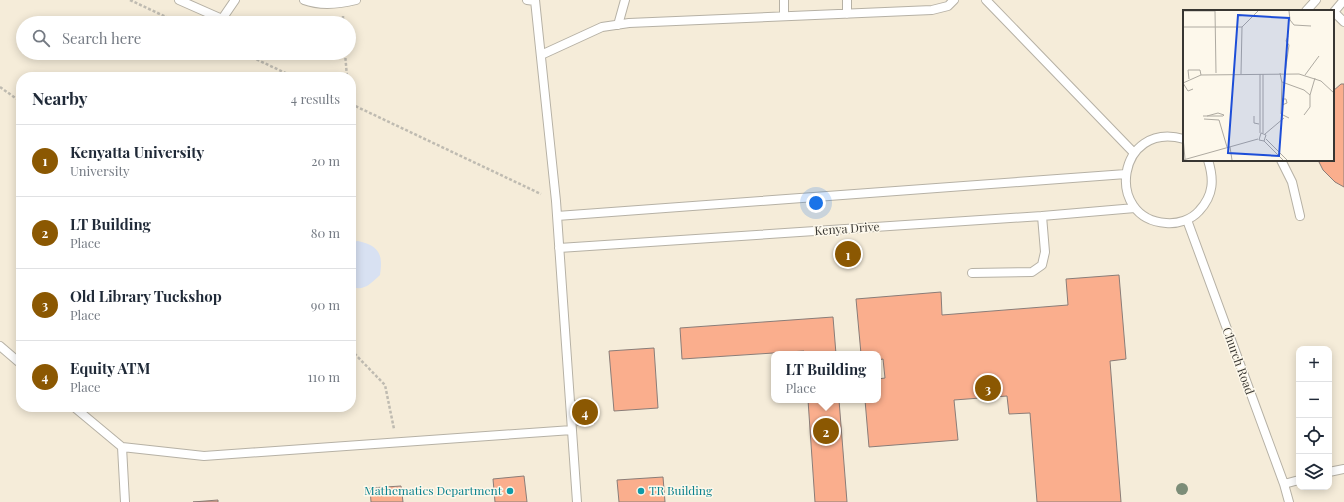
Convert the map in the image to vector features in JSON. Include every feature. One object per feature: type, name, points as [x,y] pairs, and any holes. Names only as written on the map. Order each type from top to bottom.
[{"type":"lane","points":[[179,0],[215,16]]},
{"type":"lane","points":[[224,16],[235,0]]},
{"type":"lane","points":[[304,0],[314,4],[349,2],[356,0]]},
{"type":"lane","points":[[533,0],[541,55],[556,201],[576,502]]},
{"type":"lane","points":[[618,24],[625,0]]},
{"type":"lane","points":[[784,0],[784,16]]},
{"type":"lane","points":[[847,0],[847,14]]},
{"type":"lane","points":[[541,55],[602,27],[618,24],[932,10],[948,6],[954,0]]},
{"type":"lane","points":[[986,0],[1134,153]]},
{"type":"lane","points":[[1307,10],[1316,0]]},
{"type":"lane","points":[[1334,11],[1344,0]]},
{"type":"lane","points":[[1334,13],[1344,22]]},
{"type":"lane","points":[[1183,139],[1173,136],[1158,137],[1145,143],[1134,153],[1127,167],[1125,182],[1128,196],[1135,208],[1146,217],[1159,223],[1173,224],[1187,220],[1198,212],[1207,201],[1212,188],[1212,173],[1208,161]]},
{"type":"lane","points":[[1281,161],[1292,182],[1300,216]]},
{"type":"lane","points":[[557,216],[1126,174]]},
{"type":"lane","name":"Kenya Drive","points":[[559,248],[1042,216],[1135,208]]},
{"type":"lane","points":[[972,273],[1032,272],[1042,265],[1045,252],[1042,216]]},
{"type":"lane","name":"Church Road","points":[[1187,220],[1284,484],[1289,502]]},
{"type":"lane","points":[[0,346],[16,360]]},
{"type":"lane","points":[[80,412],[122,447],[204,456],[572,430]]},
{"type":"lane","points":[[122,447],[125,502]]},
{"type":"lane","points":[[1332,471],[1344,469]]},
{"type":"lane","points":[[1284,484],[1296,481]]},
{"type":"path","points":[[130,0],[164,16]]},
{"type":"path","points":[[258,60],[283,72]]},
{"type":"path","points":[[346,60],[347,72]]},
{"type":"path","points":[[0,87],[16,98]]},
{"type":"path","points":[[356,106],[556,201]]},
{"type":"path","points":[[356,355],[385,384],[397,442]]},
{"type":"shaded area","points":[[0,0],[1344,0],[1344,502],[0,502]]},
{"type":"water","points":[[356,241],[365,243],[375,249],[378,252],[381,262],[380,275],[367,286],[360,288],[356,288]]},
{"type":"building","points":[[1341,84],[1344,84],[1344,187],[1335,182],[1323,170],[1318,161],[1334,161],[1334,90]]},
{"type":"building","points":[[1119,275],[1126,359],[1110,361],[1121,502],[1037,502],[1030,413],[1009,414],[1007,396],[954,400],[958,440],[869,447],[865,403],[881,403],[881,379],[885,378],[883,359],[881,359],[881,351],[861,351],[856,299],[941,292],[942,315],[1068,305],[1066,279]]},
{"type":"building","points":[[833,317],[836,351],[771,351],[771,353],[682,359],[680,328]]},
{"type":"building","points":[[654,348],[658,408],[614,411],[609,351]]},
{"type":"building","points":[[592,399],[595,423],[577,425],[575,401]]},
{"type":"building","points":[[808,403],[839,403],[847,502],[815,502]]},
{"type":"building","name":"Mathematics Department","points":[[524,476],[527,502],[495,502],[493,479]]},
{"type":"building","name":"TR Building","points":[[663,477],[665,502],[619,502],[617,480]]},
{"type":"building","name":"Mathematics Department","points":[[401,486],[403,502],[371,502],[370,488]]},
{"type":"building","points":[[218,500],[218,502],[193,502]]},
{"type":"place","name":"Kenyatta University","points":[[848,254]]},
{"type":"place","name":"Old Library Tuckshop","points":[[988,388]]},
{"type":"place","name":"Equity ATM","points":[[585,412]]},
{"type":"place","name":"LT Building","points":[[826,431]]},
{"type":"place","name":"Mathematics Department","points":[[510,491]]},
{"type":"place","name":"TR Building","points":[[641,491]]}]
